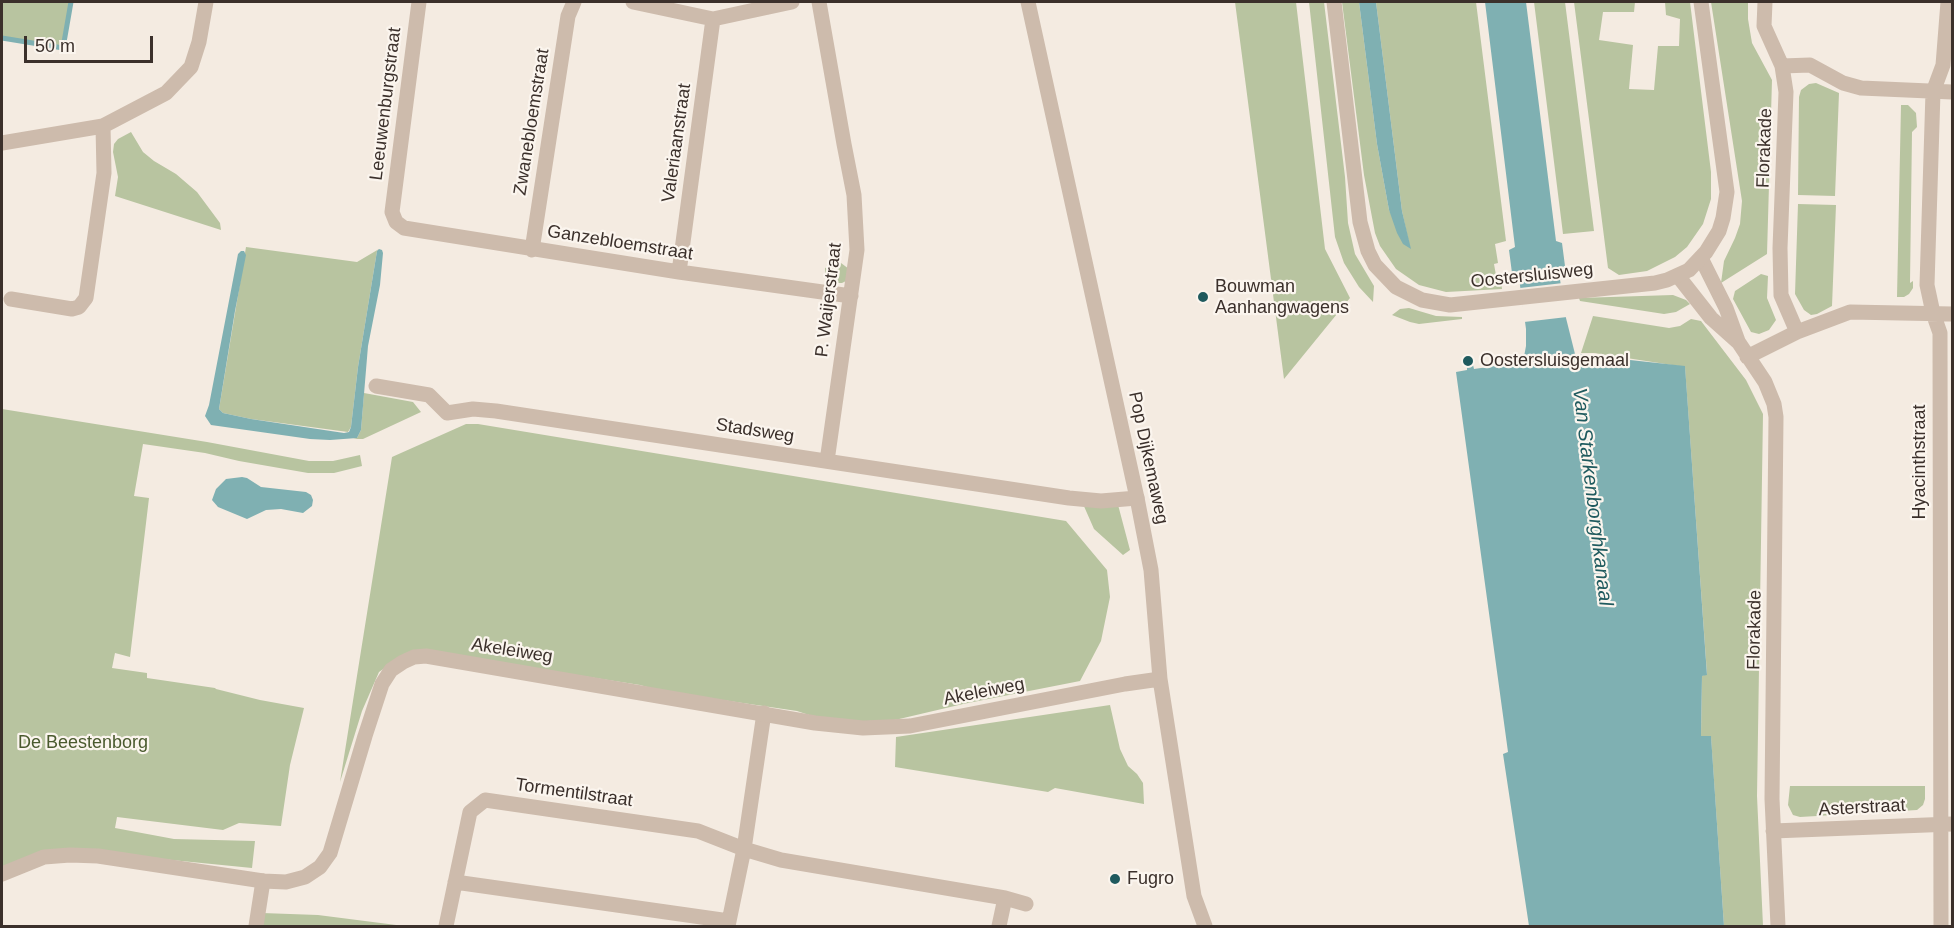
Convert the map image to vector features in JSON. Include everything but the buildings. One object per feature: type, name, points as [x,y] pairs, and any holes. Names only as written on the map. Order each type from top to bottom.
[{"type":"street","points":[[2,143],[103,126],[166,93],[191,67],[199,42],[206,2]]},
{"type":"street","name":"Leeuwenburgstraat","points":[[392,212],[419,2]]},
{"type":"street","name":"Zwanebloemstraat","points":[[532,250],[568,16],[574,2]]},
{"type":"street","points":[[633,2],[713,19],[792,2]]},
{"type":"street","name":"P. Waijerstraat","points":[[819,2],[854,195],[857,250],[827,461]]},
{"type":"street","name":"Pop Dijkemaweg","points":[[1029,2],[1151,570],[1160,679],[1195,902],[1205,927]]},
{"type":"street","name":"Oostersluisweg","points":[[1334,2],[1360,222],[1365,244],[1375,265],[1396,287],[1436,304],[1458,304],[1655,283],[1678,276],[1689,270],[1701,258],[1719,231],[1727,192],[1701,2]]},
{"type":"street","name":"Florakade","points":[[1765,2],[1764,26],[1782,66],[1786,92],[1780,248],[1781,295],[1797,332]]},
{"type":"street","name":"Hyacinthstraat","points":[[1941,927],[1946,824],[1940,333],[1927,285],[1933,92],[1943,65],[1948,2]]},
{"type":"street","name":"Valeriaanstraat","points":[[679,272],[713,19]]},
{"type":"street","points":[[1782,66],[1810,65],[1843,83],[1861,88],[1953,92]]},
{"type":"street","points":[[11,299],[72,309],[79,307],[86,298],[104,173],[103,126]]},
{"type":"street","name":"Ganzebloemstraat","points":[[392,212],[396,222],[404,228],[532,250],[851,296]]},
{"type":"street","name":"Florakade","points":[[1701,258],[1726,308],[1739,344]]},
{"type":"street","name":"Florakade","points":[[1678,276],[1711,318],[1739,344],[1765,382],[1774,404],[1776,417],[1772,799],[1778,927]]},
{"type":"street","points":[[1748,357],[1797,332],[1850,312],[1953,314]]},
{"type":"street","name":"Stadsweg","points":[[376,386],[429,395],[447,412],[485,409],[1069,498],[1101,501],[1137,498]]},
{"type":"street","name":"Akeleiweg","points":[[2,874],[44,857],[98,855],[263,881],[296,880],[313,873],[325,861],[333,846],[382,684],[391,670],[414,657],[426,656],[823,724],[886,729],[1160,679]]},
{"type":"street","points":[[455,882],[729,924],[744,849],[764,713]]},
{"type":"street","name":"Tormentilstraat","points":[[446,927],[470,812],[484,800],[698,831],[744,849],[781,860],[1005,898],[1026,904]]},
{"type":"street","name":"Asterstraat","points":[[1773,831],[1946,824]]},
{"type":"street","points":[[256,927],[263,881]]},
{"type":"street","points":[[999,927],[1005,898]]},
{"type":"green space","points":[[2,2],[71,2],[63,48],[2,38]]},
{"type":"green space","points":[[1235,2],[1296,2],[1325,249],[1350,298],[1284,379]]},
{"type":"green space","points":[[1309,2],[1324,2],[1345,177],[1348,223],[1355,254],[1374,286],[1373,302],[1359,287],[1344,263],[1335,237]]},
{"type":"green space","points":[[1342,2],[1359,2],[1377,144],[1389,210],[1410,248],[1402,211],[1376,2],[1476,2],[1506,241],[1495,244],[1498,263],[1494,264],[1497,281],[1501,281],[1502,289],[1446,292],[1419,285],[1396,269],[1380,246],[1375,233],[1364,175]]},
{"type":"green space","points":[[1534,2],[1565,2],[1594,231],[1563,234]]},
{"type":"green space","points":[[1574,2],[1635,2],[1634,12],[1603,12],[1599,40],[1633,45],[1629,89],[1654,90],[1658,46],[1679,46],[1680,19],[1666,15],[1665,2],[1690,2],[1711,172],[1711,199],[1703,224],[1687,247],[1675,257],[1647,271],[1619,275],[1608,268]]},
{"type":"green space","points":[[1711,2],[1748,2],[1752,43],[1772,80],[1767,254],[1721,283],[1724,261],[1740,224],[1742,201]]},
{"type":"green space","points":[[1816,83],[1839,93],[1835,196],[1798,195],[1799,97],[1801,90],[1809,84]]},
{"type":"green space","points":[[1901,105],[1908,105],[1916,113],[1917,127],[1912,132],[1910,283],[1913,281],[1913,288],[1904,297],[1897,297]]},
{"type":"green space","points":[[131,132],[143,152],[176,174],[197,192],[220,223],[221,230],[115,196],[118,177],[113,152],[114,144]]},
{"type":"green space","points":[[1798,204],[1836,205],[1832,306],[1811,315],[1804,310],[1795,294]]},
{"type":"green space","points":[[246,247],[357,262],[379,249],[358,367],[351,427],[348,432],[251,419],[223,413],[219,409]]},
{"type":"green space","points":[[841,263],[849,269],[846,281],[832,283],[825,276],[825,268]]},
{"type":"green space","points":[[1761,274],[1768,276],[1767,298],[1776,320],[1769,330],[1759,334],[1751,332],[1733,299],[1735,291]]},
{"type":"green space","points":[[1673,295],[1690,304],[1676,312],[1664,314],[1580,301],[1579,298]]},
{"type":"green space","points":[[1409,308],[1436,316],[1462,317],[1462,319],[1419,324],[1392,315],[1400,309]]},
{"type":"green space","points":[[1593,316],[1669,328],[1680,326],[1691,319],[1701,321],[1746,380],[1763,414],[1757,796],[1763,926],[1724,926],[1711,737],[1701,736],[1702,676],[1707,674],[1685,367],[1581,353]]},
{"type":"green space","points":[[364,393],[413,402],[421,412],[363,439],[353,439],[357,438],[361,430]]},
{"type":"green space","name":"De Beestenborg","points":[[2,409],[309,461],[333,461],[360,455],[362,466],[334,473],[308,473],[205,453],[143,444],[134,496],[149,498],[130,657],[115,653],[112,668],[147,673],[147,678],[215,688],[260,700],[304,708],[290,765],[281,826],[239,823],[223,830],[117,817],[115,828],[174,839],[255,841],[252,868],[101,853],[2,869]]},
{"type":"green space","points":[[466,424],[478,424],[1066,521],[1107,570],[1110,597],[1101,641],[1080,681],[895,720],[858,722],[815,717],[797,711],[661,691],[640,685],[493,662],[396,660],[379,672],[362,711],[340,782],[392,457]]},
{"type":"green space","points":[[1117,501],[1130,550],[1123,555],[1094,529],[1083,504]]},
{"type":"green space","points":[[1110,705],[1120,749],[1128,766],[1143,783],[1144,804],[1055,788],[1048,792],[895,767],[896,737]]},
{"type":"green space","points":[[1790,786],[1925,786],[1925,799],[1923,805],[1917,810],[1800,817],[1793,815],[1788,805]]},
{"type":"green space","points":[[262,913],[318,915],[404,926],[260,926]]},
{"type":"water","points":[[1359,2],[1376,2],[1402,211],[1411,249],[1403,244],[1389,210],[1377,144]]},
{"type":"water","name":"Van Starkenborghkanaal","points":[[1485,2],[1526,2],[1556,241],[1562,243],[1565,266],[1559,273],[1566,318],[1575,354],[1685,366],[1707,675],[1702,676],[1701,736],[1711,736],[1724,926],[1529,926],[1503,754],[1508,752],[1456,372],[1467,370],[1467,366],[1473,365],[1474,369],[1523,362],[1526,346],[1519,278],[1512,273],[1509,250],[1515,247]]},
{"type":"water","points":[[379,249],[383,253],[380,285],[368,346],[361,430],[357,438],[310,439],[211,425],[205,416],[238,254],[244,251],[246,255],[219,409],[223,413],[251,419],[349,432]]},
{"type":"water","points":[[242,477],[261,487],[306,492],[311,495],[312,506],[303,513],[281,509],[266,510],[247,519],[218,507],[212,500],[216,489],[226,479]]},
{"type":"pier","points":[[1563,283],[1567,317],[1524,322],[1520,288]]},
{"type":"waterway","points":[[2,38],[63,48],[71,2]]},
{"type":"place","name":"Bouwman Aanhangwagens","points":[[1203,297]]},
{"type":"place","name":"Oostersluisgemaal","points":[[1468,361]]},
{"type":"place","name":"Fugro","points":[[1115,879]]}]
